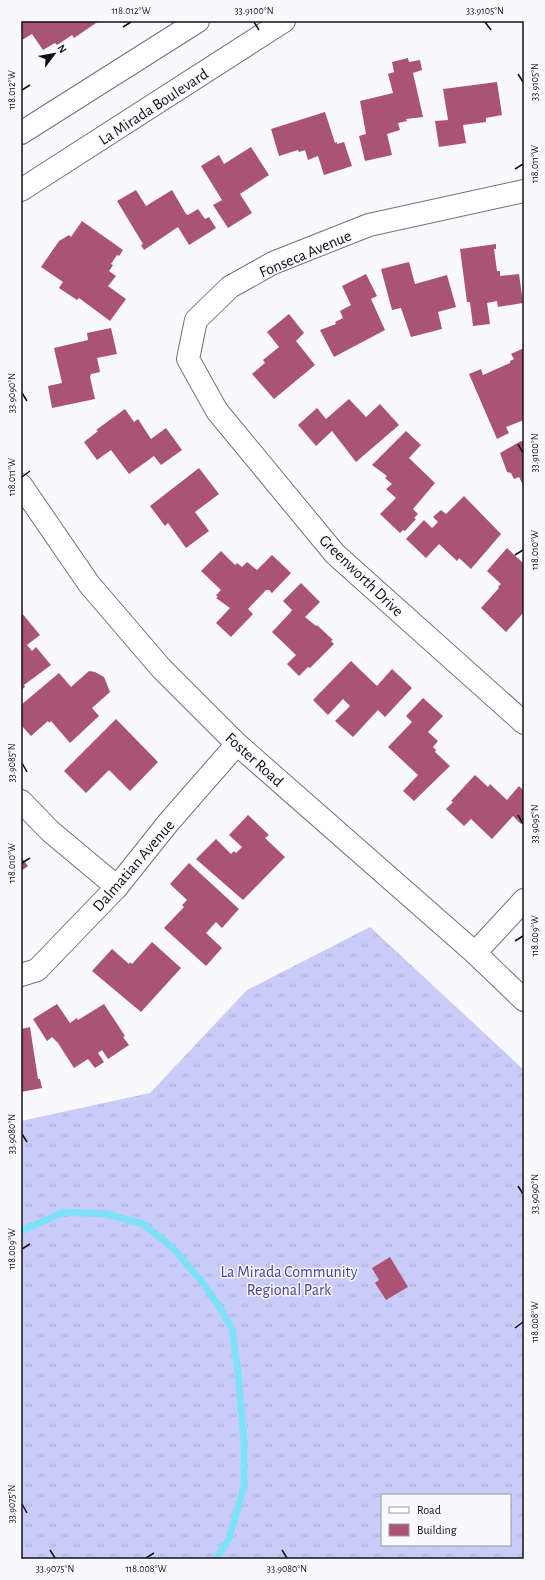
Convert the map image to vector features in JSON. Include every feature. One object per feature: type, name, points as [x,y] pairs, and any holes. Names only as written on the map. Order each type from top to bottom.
[{"type":"street","points":[[21,133],[198,21]]},
{"type":"street","name":"La Mirada Boulevard","points":[[21,190],[284,21]]},
{"type":"street","name":"Fonseca Avenue","points":[[217,411],[188,359],[196,320],[230,287],[274,263],[369,226],[524,191]]},
{"type":"street","name":"Greenworth Drive","points":[[217,411],[335,554],[524,723]]},
{"type":"street","name":"Foster Road","points":[[21,485],[89,584],[161,668],[237,744],[476,953],[524,1000]]},
{"type":"street","name":"Dalmatian Avenue","points":[[21,975],[37,970],[117,887],[168,823],[237,744]]},
{"type":"street","points":[[21,801],[50,831],[117,887]]},
{"type":"street","points":[[476,953],[524,900]]},
{"type":"green space","name":"La Mirada Community Regional Park","points":[[370,927],[524,1070],[524,1559],[21,1559],[21,1121],[150,1093],[247,990]]},
{"type":"building","points":[[21,21],[99,21],[74,38],[72,35],[57,45],[55,43],[43,50],[32,34],[22,40]]},
{"type":"building","points":[[408,58],[409,62],[420,60],[422,70],[413,73],[423,117],[406,119],[407,121],[398,123],[400,130],[387,134],[392,155],[365,161],[359,136],[366,134],[360,101],[393,93],[388,74],[394,72],[392,62]]},
{"type":"building","points":[[497,82],[502,115],[486,118],[486,122],[463,125],[466,143],[439,147],[435,121],[448,120],[443,89]]},
{"type":"building","points":[[325,112],[335,143],[337,142],[337,144],[344,142],[352,166],[324,175],[318,156],[308,160],[305,150],[299,152],[298,150],[279,156],[271,129]]},
{"type":"building","points":[[251,147],[269,175],[240,194],[252,213],[228,228],[213,205],[222,200],[201,166],[219,155],[224,164]]},
{"type":"building","points":[[136,190],[146,206],[172,190],[186,214],[188,215],[198,209],[205,219],[209,217],[216,228],[189,245],[178,227],[144,250],[141,245],[143,244],[117,201]]},
{"type":"building","points":[[82,221],[123,250],[119,256],[117,255],[111,264],[113,265],[109,271],[116,276],[108,286],[126,299],[110,321],[79,298],[77,300],[59,288],[63,282],[41,267],[59,241],[69,235],[71,237]]},
{"type":"building","points":[[496,244],[496,249],[494,249],[497,271],[500,271],[500,276],[519,274],[523,303],[498,307],[497,301],[487,303],[490,324],[473,326],[470,302],[467,302],[460,249]]},
{"type":"building","points":[[409,262],[415,284],[447,275],[456,307],[438,312],[442,329],[411,337],[401,308],[392,310],[381,269]]},
{"type":"building","points":[[366,274],[377,296],[371,299],[385,330],[334,357],[320,330],[336,324],[335,322],[343,318],[340,311],[351,305],[342,286]]},
{"type":"building","points":[[289,314],[304,333],[296,341],[315,365],[274,399],[252,374],[265,363],[263,360],[279,347],[267,332]]},
{"type":"building","points":[[111,328],[117,354],[97,358],[100,372],[91,374],[90,377],[95,399],[52,408],[48,386],[62,383],[54,348],[88,340],[87,333]]},
{"type":"building","points":[[524,348],[524,420],[506,427],[509,433],[497,439],[469,374],[481,369],[483,375],[510,363],[510,361],[514,359],[511,354]]},
{"type":"building","points":[[349,399],[366,417],[380,404],[399,425],[356,462],[332,431],[316,446],[298,425],[317,408],[326,419]]},
{"type":"building","points":[[125,409],[134,422],[138,419],[151,439],[166,428],[182,450],[161,465],[154,456],[129,474],[111,450],[97,460],[84,442],[98,431],[96,430]]},
{"type":"building","points":[[406,431],[421,445],[409,458],[435,483],[413,509],[418,514],[414,518],[416,519],[405,531],[403,530],[400,533],[380,514],[396,498],[386,489],[392,484],[385,478],[387,476],[372,465]]},
{"type":"building","points":[[521,441],[524,442],[524,487],[519,477],[514,479],[511,473],[507,472],[500,453]]},
{"type":"building","points":[[199,468],[219,494],[195,512],[209,531],[186,548],[168,523],[165,526],[150,506]]},
{"type":"building","points":[[464,496],[501,534],[471,569],[459,558],[457,561],[439,544],[426,558],[406,539],[424,520],[432,528],[438,522],[433,517],[441,510],[446,514]]},
{"type":"building","points":[[507,548],[524,564],[524,612],[506,632],[481,608],[501,584],[487,571]]},
{"type":"building","points":[[221,551],[235,565],[237,563],[242,567],[247,562],[257,570],[272,555],[291,573],[272,593],[269,590],[266,590],[248,609],[253,614],[231,637],[216,623],[230,608],[216,598],[218,597],[216,595],[221,590],[201,571]]},
{"type":"building","points":[[301,583],[320,602],[305,617],[316,626],[317,625],[333,640],[331,641],[334,644],[310,668],[308,667],[299,676],[287,664],[296,655],[272,632],[292,610],[283,601]]},
{"type":"building","points":[[21,612],[40,635],[27,645],[32,651],[36,647],[51,665],[24,685],[25,687],[21,690]]},
{"type":"building","points":[[351,661],[377,686],[392,669],[412,688],[385,717],[378,710],[353,737],[335,721],[350,706],[343,699],[328,715],[313,700]]},
{"type":"building","points":[[89,671],[95,672],[104,677],[110,692],[92,708],[99,716],[70,743],[51,721],[49,723],[48,721],[31,736],[21,725],[21,705],[59,673],[71,687]]},
{"type":"building","points":[[423,698],[443,716],[428,732],[438,741],[433,747],[436,750],[435,752],[450,766],[414,801],[403,791],[418,775],[388,747],[412,722],[406,716]]},
{"type":"building","points":[[116,719],[158,762],[130,791],[109,770],[86,793],[64,771]]},
{"type":"building","points":[[475,775],[488,787],[490,784],[507,800],[519,786],[524,791],[524,821],[521,824],[513,816],[492,839],[471,819],[464,826],[446,809],[453,802],[451,801]]},
{"type":"building","points":[[248,815],[269,835],[265,838],[285,857],[243,900],[196,859],[216,839],[231,854],[234,851],[236,853],[242,847],[229,835]]},
{"type":"building","points":[[21,857],[28,866],[21,871]]},
{"type":"building","points":[[189,863],[239,909],[222,928],[216,922],[206,933],[222,948],[206,966],[164,928],[184,907],[182,905],[187,900],[170,884]]},
{"type":"building","points":[[152,942],[181,968],[141,1012],[92,971],[112,949],[129,964],[130,962],[132,964]]},
{"type":"building","points":[[57,1004],[70,1023],[77,1018],[78,1020],[104,1004],[125,1036],[123,1037],[129,1045],[108,1059],[102,1050],[98,1053],[104,1062],[95,1068],[88,1059],[74,1068],[58,1043],[52,1037],[47,1041],[33,1019]]},
{"type":"building","points":[[30,1027],[38,1079],[40,1079],[42,1088],[21,1092],[21,1029]]},
{"type":"building","points":[[390,1257],[408,1287],[386,1300],[375,1283],[379,1280],[372,1268]]},
{"type":"waterway","points":[[21,1231],[64,1212],[106,1214],[143,1224],[173,1248],[202,1282],[219,1306],[232,1329],[238,1372],[244,1441],[244,1486],[229,1539],[216,1559]]}]
